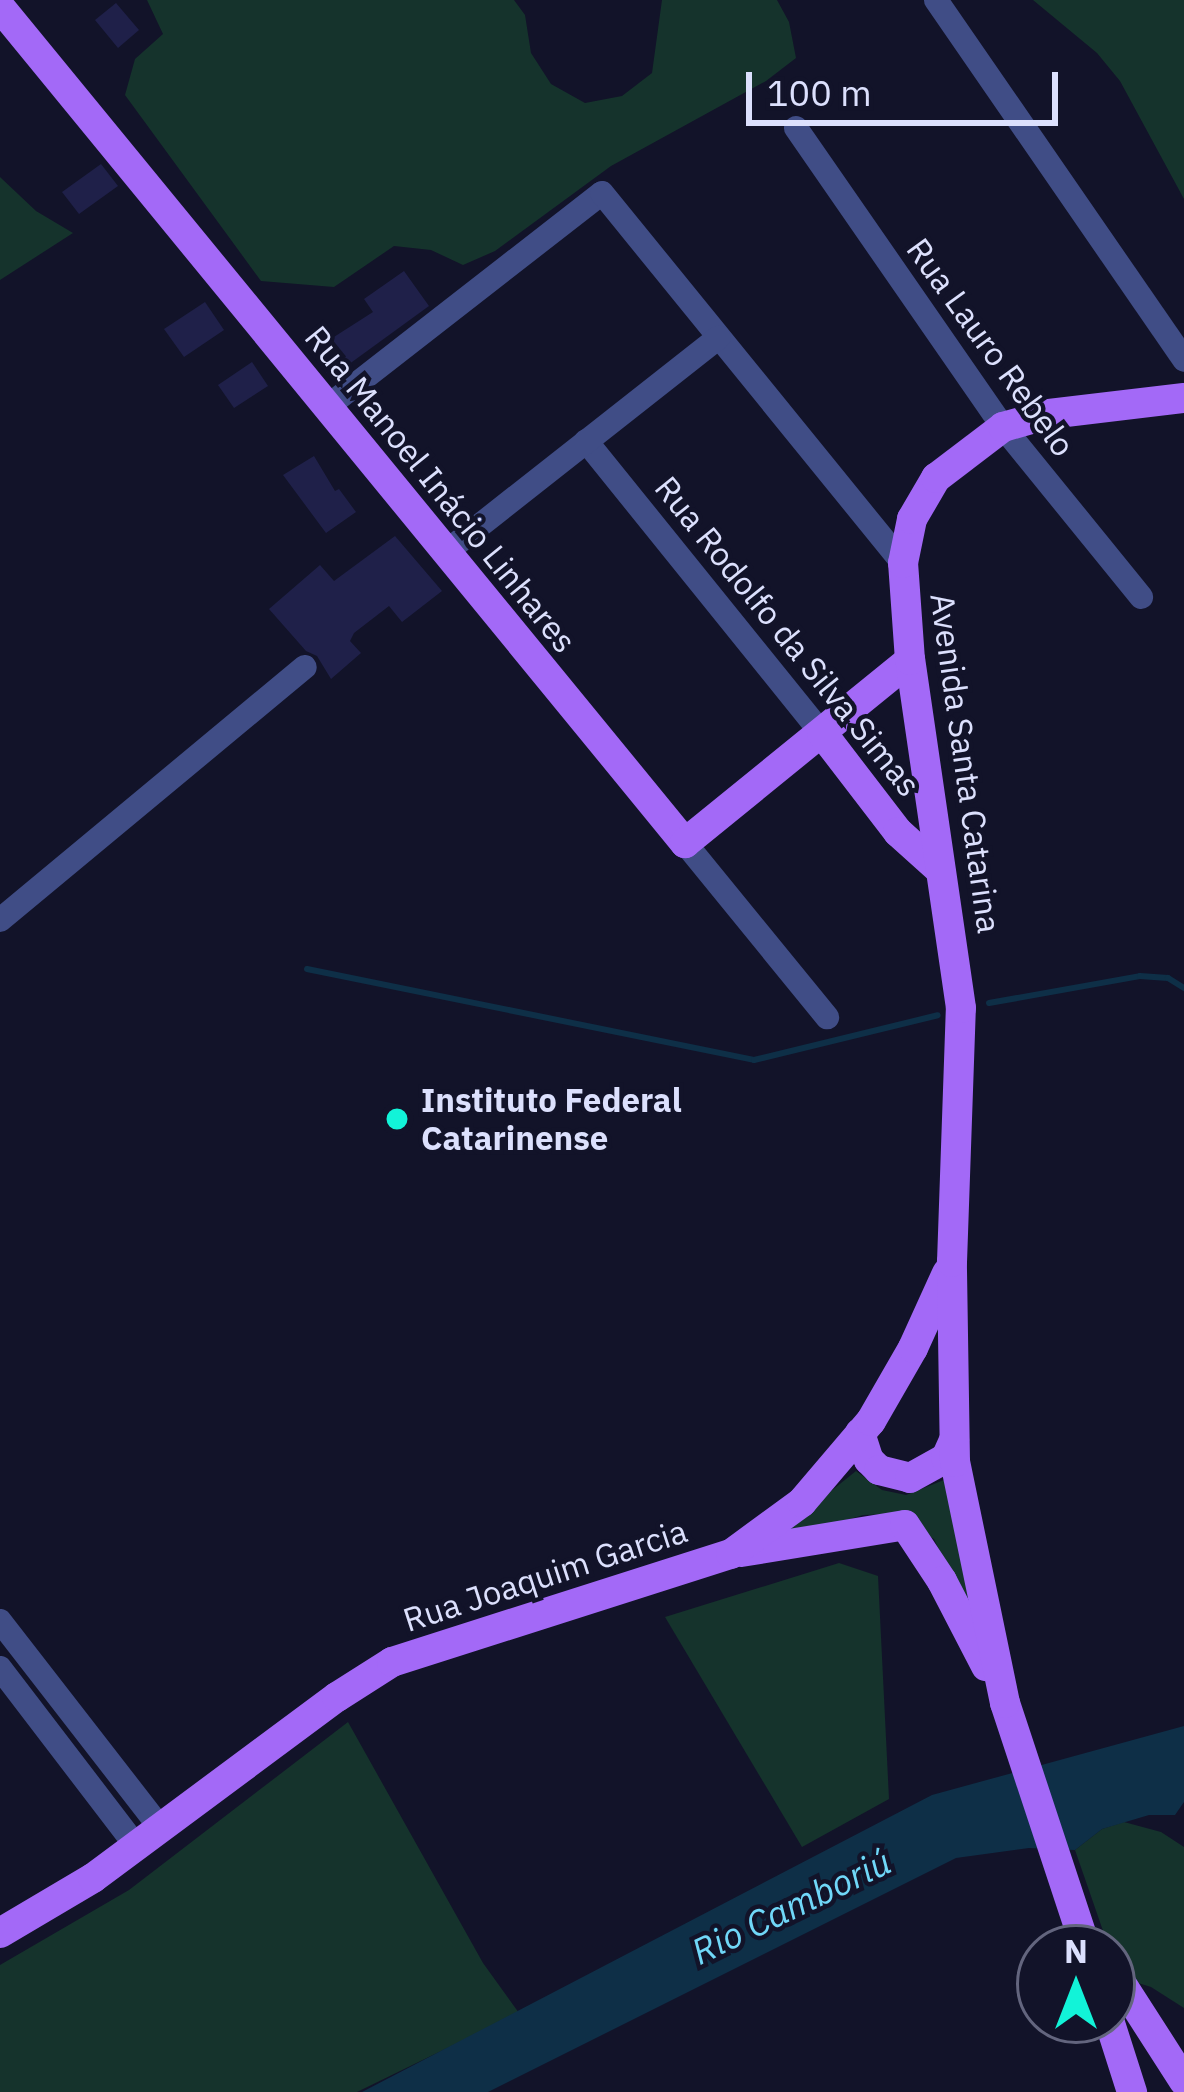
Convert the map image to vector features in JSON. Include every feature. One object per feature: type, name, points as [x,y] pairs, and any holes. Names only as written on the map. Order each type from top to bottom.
[{"type":"main road","name":"Rua Manoel Inácio Linhares","points":[[0,7],[685,843]]},
{"type":"main road","name":"Avenida Santa Catarina","points":[[1005,1703],[954,1440],[952,1262],[961,1008],[910,660],[903,563],[912,519],[936,478],[1003,427],[1049,414],[1184,398]]},
{"type":"main road","points":[[685,843],[910,660]]},
{"type":"main road","name":"Rua Rodolfo da Silva Simas","points":[[822,733],[898,832],[940,870]]},
{"type":"main road","name":"Avenida Santa Catarina","points":[[860,1432],[913,1348],[952,1262]]},
{"type":"main road","points":[[860,1432],[868,1460],[895,1476],[910,1478],[934,1468],[954,1440]]},
{"type":"main road","name":"Rua Joaquim Garcia","points":[[0,1933],[149,1838],[337,1696],[392,1662],[731,1553],[802,1502],[860,1432]]},
{"type":"main road","points":[[731,1553],[905,1525],[942,1580],[1005,1703],[1078,1924]]},
{"type":"main road","points":[[1066,1887],[1087,1924]]},
{"type":"main road","points":[[1136,2007],[1181,2077]]},
{"type":"main road","points":[[1117,2044],[1132,2092]]},
{"type":"street","points":[[935,0],[1184,360]]},
{"type":"street","name":"Rua Lauro Rebelo","points":[[796,128],[1003,427],[1141,597]]},
{"type":"street","points":[[327,407],[602,194],[903,563]]},
{"type":"street","points":[[446,552],[718,337]]},
{"type":"street","name":"Rua Rodolfo da Silva Simas","points":[[586,441],[822,733]]},
{"type":"street","points":[[0,920],[305,667]]},
{"type":"street","name":"Rua Manoel Inácio Linhares","points":[[685,843],[827,1017]]},
{"type":"street","points":[[0,1621],[149,1838]]},
{"type":"street","points":[[0,1668],[149,1838]]},
{"type":"green space","points":[[147,0],[514,0],[525,15],[531,53],[551,84],[585,103],[622,96],[652,73],[662,0],[777,0],[789,22],[796,58],[766,81],[611,166],[495,251],[463,265],[431,250],[394,246],[334,287],[261,281],[125,95],[135,59],[163,34]]},
{"type":"green space","points":[[1033,0],[1184,0],[1184,199],[1120,81],[1097,53]]},
{"type":"green space","points":[[0,177],[36,211],[73,233],[0,280]]},
{"type":"green space","points":[[856,1471],[882,1490],[906,1495],[944,1480],[975,1611],[968,1612],[934,1539],[889,1514],[863,1515],[783,1540],[780,1532]]},
{"type":"green space","points":[[839,1563],[878,1576],[889,1799],[802,1847],[665,1617]]},
{"type":"green space","points":[[348,1722],[483,1963],[519,2013],[357,2092],[0,2092],[0,1965],[129,1890]]},
{"type":"green space","points":[[1124,1822],[1161,1832],[1184,1847],[1184,2008],[1136,1982],[1136,1924],[1101,1924],[1075,1850],[1102,1829]]},
{"type":"water","name":"Rio Camboriú","points":[[1184,1726],[1184,1802],[1175,1815],[1149,1815],[1102,1829],[1075,1850],[1029,1848],[956,1858],[488,2092],[362,2092],[932,1795]]},
{"type":"building","points":[[116,3],[139,30],[118,48],[95,20]]},
{"type":"building","points":[[101,164],[118,186],[79,214],[62,192]]},
{"type":"building","points":[[404,271],[429,306],[330,378],[312,351],[373,312],[364,299]]},
{"type":"building","points":[[205,302],[224,330],[184,357],[164,329]]},
{"type":"building","points":[[252,362],[268,386],[234,408],[218,385]]},
{"type":"building","points":[[314,456],[335,491],[339,489],[356,512],[326,533],[283,475]]},
{"type":"building","points":[[395,536],[442,591],[402,622],[389,606],[354,633],[350,641],[361,653],[331,679],[317,656],[306,651],[269,609],[320,565],[334,581]]},
{"type":"waterway","points":[[307,969],[754,1060],[938,1015]]},
{"type":"waterway","points":[[989,1003],[1140,976],[1168,978],[1184,988]]},
{"type":"place","name":"Instituto Federal Catarinense","points":[[397,1119]]}]
